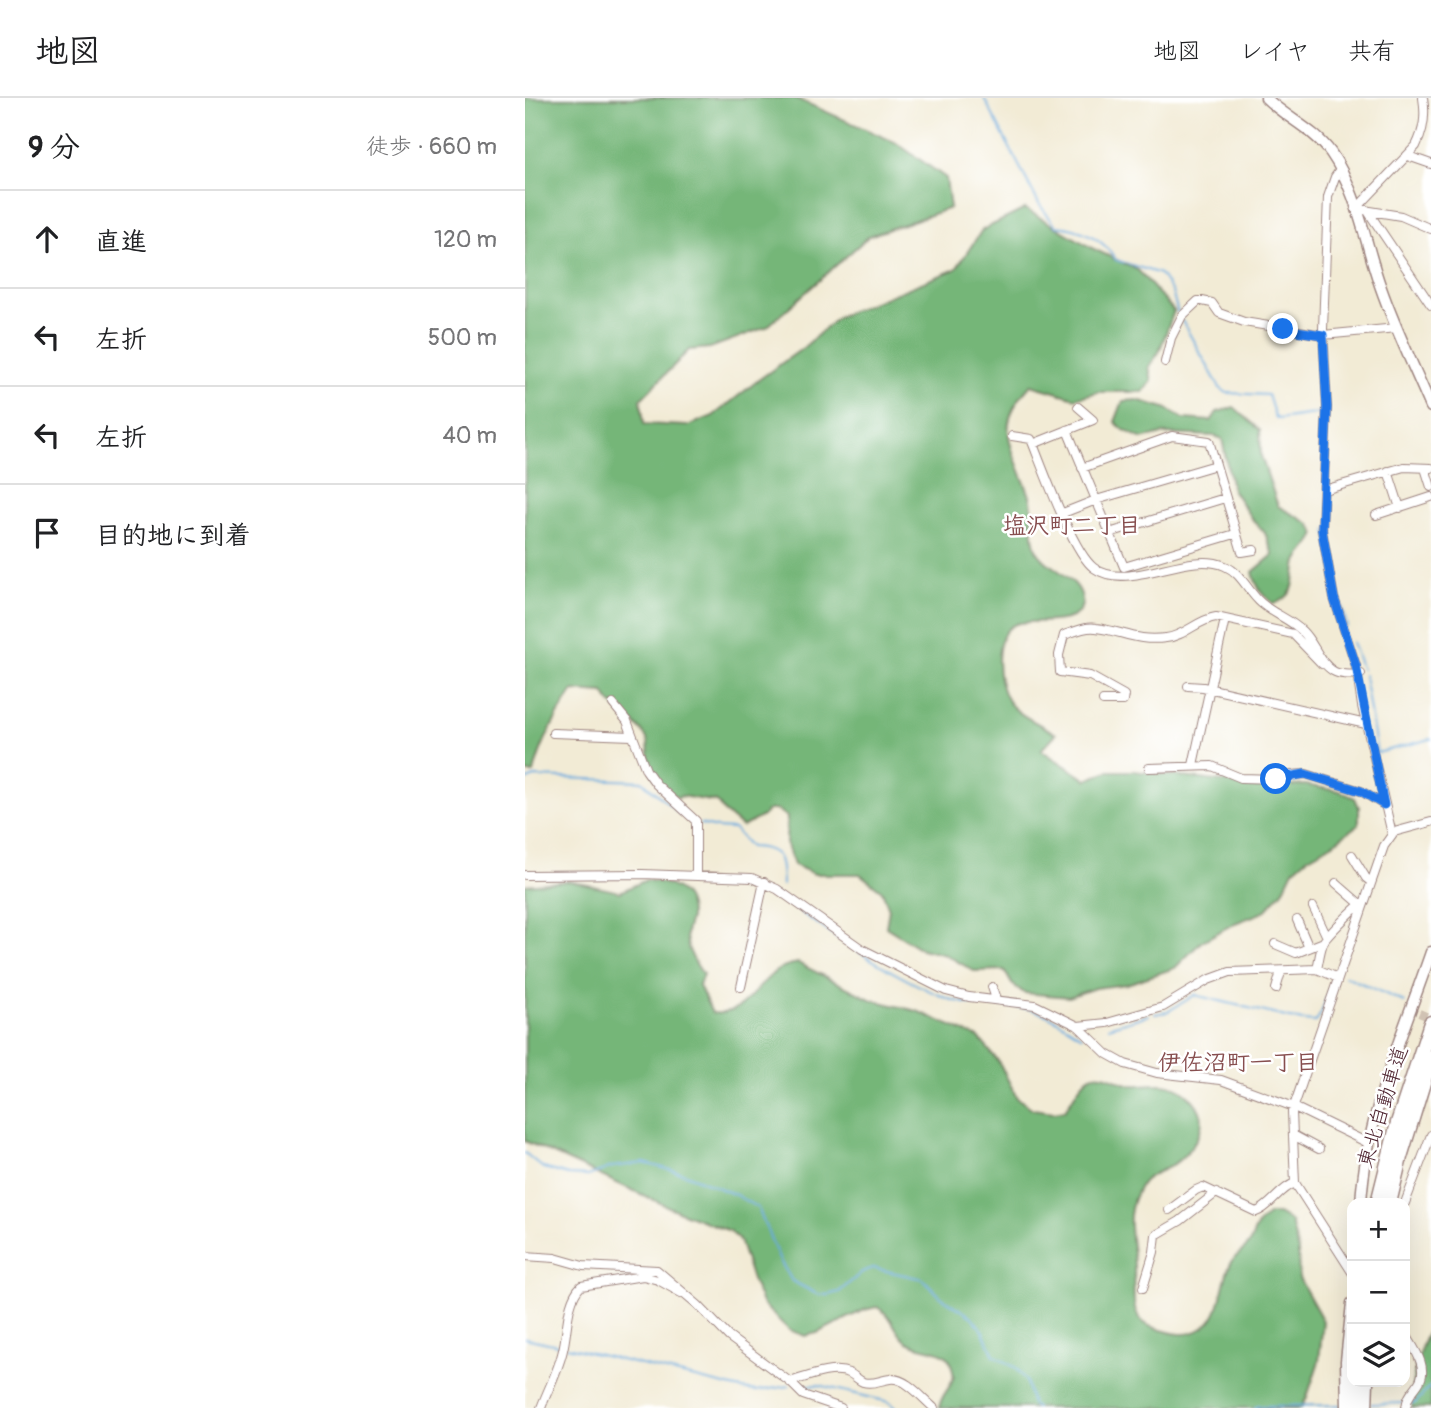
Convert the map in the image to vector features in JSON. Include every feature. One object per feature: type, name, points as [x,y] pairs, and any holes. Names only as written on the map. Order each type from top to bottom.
[{"type":"highway","name":"東北自動車道","points":[[1379,1198],[1398,1122],[1431,1023]]},
{"type":"highway","name":"東北自動車道","points":[[1390,1198],[1431,1057]]},
{"type":"highway","points":[[1355,1387],[1355,1408]]},
{"type":"highway","points":[[1365,1408],[1366,1387]]},
{"type":"street","points":[[1266,98],[1280,113],[1316,137],[1333,156],[1362,210],[1431,305]]},
{"type":"street","points":[[1362,210],[1408,156],[1422,135],[1428,111],[1423,98]]},
{"type":"street","points":[[1408,156],[1431,164]]},
{"type":"street","points":[[1341,170],[1335,177],[1328,197],[1323,335],[1327,407],[1322,530],[1334,598],[1359,674],[1366,724],[1392,834]]},
{"type":"street","points":[[1362,210],[1401,216],[1431,229]]},
{"type":"street","points":[[1362,210],[1381,288],[1431,407]]},
{"type":"street","points":[[1165,362],[1171,338],[1182,316],[1202,301],[1212,303],[1219,313],[1244,322],[1323,335],[1397,328]]},
{"type":"street","points":[[1033,444],[1093,420],[1078,407]]},
{"type":"street","points":[[1067,430],[1124,566],[1235,534]]},
{"type":"street","points":[[1012,436],[1031,439],[1078,549],[1093,567],[1126,575],[1215,562],[1232,570],[1265,607],[1303,631],[1328,667]]},
{"type":"street","points":[[1082,468],[1172,436],[1209,441],[1242,552],[1254,550]]},
{"type":"street","points":[[1063,513],[1095,500],[1216,465]]},
{"type":"street","points":[[1324,490],[1404,467],[1428,468],[1431,488]]},
{"type":"street","points":[[1388,471],[1400,508]]},
{"type":"street","points":[[1376,515],[1431,497]]},
{"type":"street","points":[[1109,533],[1225,498]]},
{"type":"street","points":[[1103,701],[1123,701],[1124,695],[1090,677],[1060,672],[1059,655],[1064,635],[1096,628],[1126,637],[1164,639],[1181,634],[1213,617],[1293,634],[1319,662],[1342,674],[1359,674]]},
{"type":"street","points":[[1193,765],[1225,619]]},
{"type":"street","points":[[1188,686],[1366,724]]},
{"type":"street","points":[[613,704],[627,721],[646,770],[696,821],[696,875]]},
{"type":"street","points":[[553,733],[632,736]]},
{"type":"street","points":[[1149,768],[1212,766],[1241,778],[1276,779],[1305,774],[1361,791],[1384,805]]},
{"type":"street","points":[[1347,1264],[1295,1183],[1294,1107],[1361,902],[1384,846],[1392,834],[1399,830],[1431,822]]},
{"type":"street","points":[[1352,855],[1371,882]]},
{"type":"street","points":[[525,875],[741,876],[764,882],[778,888],[862,949],[955,995],[1035,1005],[1078,1026],[1107,1054],[1125,1064],[1157,1073],[1213,1077],[1294,1107],[1368,1143]]},
{"type":"street","points":[[741,987],[764,882]]},
{"type":"street","points":[[1336,883],[1361,902]]},
{"type":"street","points":[[1275,944],[1296,953],[1326,940],[1361,902]]},
{"type":"street","points":[[1313,906],[1326,940],[1317,969]]},
{"type":"street","points":[[1297,920],[1309,948]]},
{"type":"street","points":[[1362,1198],[1368,1143],[1414,1011],[1431,952]]},
{"type":"street","points":[[1078,1026],[1107,1023],[1163,1007],[1208,980],[1230,972],[1317,969],[1338,978]]},
{"type":"street","points":[[1276,989],[1281,972]]},
{"type":"street","points":[[992,987],[996,999]]},
{"type":"street","points":[[1293,1135],[1319,1149]]},
{"type":"street","points":[[1407,1198],[1431,1135]]},
{"type":"street","points":[[1169,1210],[1203,1187],[1256,1212],[1262,1210],[1286,1187],[1295,1183]]},
{"type":"street","points":[[1143,1288],[1154,1252],[1156,1235],[1216,1193]]},
{"type":"street","points":[[1179,1203],[1188,1214]]},
{"type":"street","points":[[525,1256],[555,1258],[583,1266],[652,1268],[684,1293],[729,1337],[811,1400],[841,1408]]},
{"type":"street","points":[[541,1408],[563,1352],[576,1291],[581,1286],[643,1276],[657,1280],[677,1293],[684,1293]]},
{"type":"street","points":[[1347,1408],[1346,1361],[1350,1324]]},
{"type":"street","points":[[1406,1408],[1408,1395],[1421,1381],[1422,1372],[1418,1353],[1410,1341]]},
{"type":"street","points":[[793,1386],[825,1373],[839,1372],[863,1381],[878,1383],[896,1379],[904,1382],[934,1408]]},
{"type":"green space","points":[[525,98],[795,98],[895,142],[946,178],[950,208],[869,236],[767,327],[710,348],[689,350],[641,399],[644,424],[688,426],[713,416],[803,348],[839,316],[956,269],[982,230],[1025,209],[1094,249],[1138,270],[1174,311],[1159,352],[1149,367],[1152,381],[1143,392],[1098,392],[1075,398],[1031,385],[1010,418],[1009,438],[1030,498],[1036,549],[1077,587],[1082,604],[1079,612],[1064,620],[1023,622],[1008,629],[999,648],[998,659],[1004,693],[1018,711],[1056,734],[1041,750],[1087,780],[1108,771],[1134,771],[1266,787],[1305,785],[1340,791],[1355,798],[1359,807],[1359,824],[1293,870],[1283,891],[1264,912],[1235,923],[1201,942],[1175,968],[1127,984],[1095,988],[1069,997],[1024,993],[1012,984],[1004,970],[974,971],[946,955],[921,949],[886,927],[889,909],[882,891],[860,874],[814,874],[794,865],[786,843],[787,817],[777,810],[768,810],[763,816],[742,827],[724,812],[717,802],[681,796],[678,798],[653,775],[646,737],[604,693],[573,691],[550,730],[534,773],[525,773]]},
{"type":"green space","points":[[1137,400],[1165,408],[1184,419],[1211,421],[1217,412],[1234,407],[1260,430],[1261,456],[1278,506],[1310,524],[1316,534],[1298,559],[1293,587],[1282,600],[1274,604],[1256,582],[1253,572],[1273,555],[1265,533],[1251,518],[1232,489],[1222,439],[1215,436],[1163,434],[1142,439],[1115,422],[1123,401]]},
{"type":"green space","points":[[646,880],[671,886],[687,900],[690,918],[686,932],[687,945],[703,974],[699,986],[712,1013],[734,1010],[772,974],[783,967],[798,963],[872,1000],[917,1011],[979,1038],[999,1062],[1017,1098],[1033,1109],[1054,1112],[1065,1110],[1083,1082],[1096,1075],[1132,1085],[1160,1084],[1182,1090],[1198,1107],[1201,1127],[1197,1139],[1179,1160],[1144,1180],[1132,1204],[1130,1224],[1136,1311],[1146,1324],[1167,1332],[1184,1334],[1201,1329],[1218,1308],[1227,1271],[1233,1260],[1249,1244],[1261,1221],[1269,1214],[1278,1214],[1291,1222],[1298,1251],[1299,1278],[1323,1321],[1319,1361],[1301,1408],[939,1408],[953,1378],[950,1361],[940,1352],[918,1347],[905,1340],[887,1315],[877,1307],[864,1310],[817,1333],[805,1336],[789,1330],[763,1305],[739,1240],[730,1231],[680,1212],[525,1141],[525,885],[569,881],[620,892]]},
{"type":"green space","points":[[1431,1326],[1431,1408],[1412,1408],[1416,1366]]},
{"type":"waterway","points":[[984,98],[1039,204],[1056,226],[1091,236],[1105,246],[1116,260],[1160,274],[1172,292],[1178,313]]},
{"type":"waterway","points":[[1182,321],[1220,388],[1227,393],[1268,395],[1278,419],[1322,413]]},
{"type":"waterway","points":[[1327,529],[1329,548]]},
{"type":"waterway","points":[[1332,564],[1347,627]]},
{"type":"waterway","points":[[1352,642],[1362,670]]},
{"type":"waterway","points":[[1364,675],[1377,753],[1431,739]]},
{"type":"waterway","points":[[525,781],[535,777],[642,781],[688,818]]},
{"type":"waterway","points":[[700,824],[734,829],[750,847],[773,852],[780,861],[782,885]]},
{"type":"waterway","points":[[774,894],[859,951],[925,989],[958,1002],[1039,1012],[1082,1036]]},
{"type":"waterway","points":[[1345,976],[1404,1002]]},
{"type":"waterway","points":[[1155,1014],[1167,1012],[1195,995],[1316,1022],[1332,981]]},
{"type":"waterway","points":[[1108,1027],[1149,1015]]},
{"type":"waterway","points":[[525,1153],[543,1168],[568,1175],[588,1176],[612,1167],[644,1163],[686,1174],[736,1195],[758,1208],[779,1259],[792,1281],[817,1294],[839,1292],[862,1272],[873,1268],[923,1279],[941,1297],[972,1317],[982,1330],[994,1355],[1016,1368],[1026,1381],[1032,1405],[1036,1408]]},
{"type":"waterway","points":[[525,1338],[562,1346]]},
{"type":"waterway","points":[[567,1347],[741,1389],[756,1391],[790,1386]]},
{"type":"waterway","points":[[800,1386],[819,1385],[889,1402],[895,1408]]},
{"type":"waterway","points":[[1410,1403],[1415,1403],[1431,1386]]},
{"type":"waterway","points":[[1371,1404],[1404,1403]]},
{"type":"waterway","points":[[1255,1408],[1341,1405]]},
{"type":"tunnel","points":[[1419,1013],[1431,1018]]},
{"type":"district","name":"塩沢町二丁目","points":[[1072,525]]},
{"type":"district","name":"伊佐沼町一丁目","points":[[1238,1062]]},
{"type":"route","points":[[1276,779],[1305,774],[1361,791],[1370,799],[1384,805],[1356,666],[1334,598],[1322,530],[1327,407],[1323,335],[1283,329]]}]
